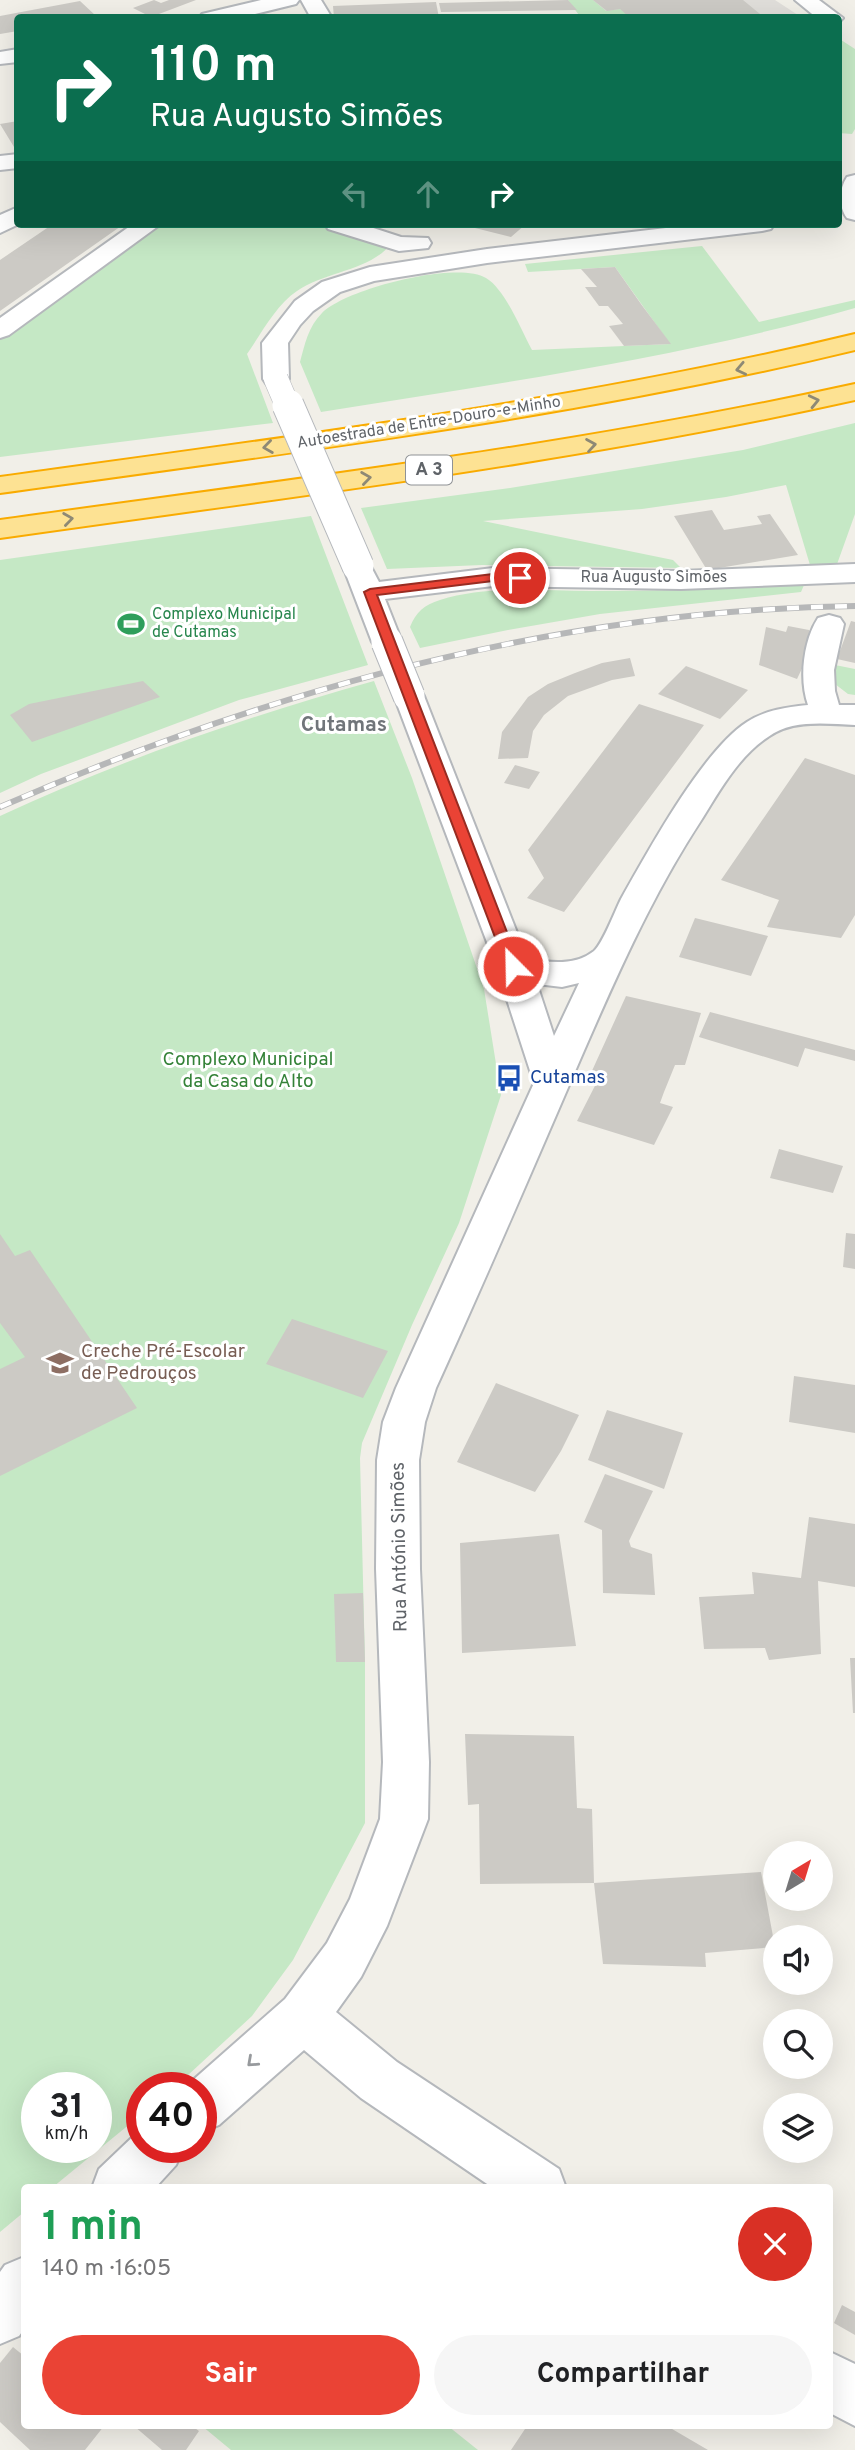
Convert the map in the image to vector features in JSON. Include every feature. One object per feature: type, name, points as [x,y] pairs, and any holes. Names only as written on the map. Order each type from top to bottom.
[{"type":"highway","name":"Autoestrada de Entre-Douro-e-Minho","points":[[0,485],[589,399],[703,377],[855,342]]},
{"type":"highway","name":"A 3","points":[[0,529],[498,461],[648,436],[855,391]]},
{"type":"street","points":[[227,14],[289,0]]},
{"type":"street","points":[[805,0],[826,14]]},
{"type":"street","points":[[848,190],[855,213]]},
{"type":"street","points":[[0,330],[143,228]]},
{"type":"street","points":[[350,228],[400,244],[434,234],[473,258]]},
{"type":"street","points":[[552,1083],[513,966],[364,579],[276,379],[275,343],[304,306],[331,287],[370,274],[473,258],[728,228]]},
{"type":"street","points":[[403,267],[434,234]]},
{"type":"street","name":"Rua Augusto Simões","points":[[364,579],[493,577],[681,580],[854,572]]},
{"type":"street","name":"Rua António Simões","points":[[829,624],[816,676],[818,695],[841,715]]},
{"type":"street","name":"Rua António Simões","points":[[217,2093],[303,2017],[344,1960],[370,1910],[404,1819],[406,1762],[398,1542],[398,1460],[404,1422],[416,1388],[608,958],[650,874],[678,828],[729,758],[766,724],[783,719],[841,715]]},
{"type":"street","points":[[513,966],[558,976],[580,972],[608,958]]},
{"type":"street","points":[[303,2017],[379,2080],[534,2184]]},
{"type":"street","points":[[122,2184],[142,2163]]},
{"type":"street","points":[[0,2317],[21,2288]]},
{"type":"street","points":[[833,2382],[855,2398]]},
{"type":"shaded area","points":[[568,0],[775,0],[796,14],[578,14]]},
{"type":"green space","points":[[568,0],[593,0],[606,11],[620,9],[626,14],[578,14]]},
{"type":"green space","points":[[842,41],[855,49],[855,129],[852,134],[842,133]]},
{"type":"green space","points":[[153,228],[341,228],[392,243],[372,260],[297,291],[282,304],[263,329],[247,354],[273,423],[0,457],[0,339]]},
{"type":"green space","points":[[702,246],[759,322],[855,300],[855,308],[789,326],[657,355],[523,380],[321,412],[300,362],[313,324],[334,304],[376,287],[451,272],[472,273],[493,283],[506,300],[532,350],[670,344],[615,267],[528,272],[525,264]]},
{"type":"green space","points":[[855,423],[855,514],[836,567],[810,565],[786,485],[642,509],[483,521],[673,560],[681,568],[482,565],[387,569],[361,508],[510,488],[743,450]]},
{"type":"green space","points":[[311,516],[368,665],[239,700],[41,774],[0,793],[0,560]]},
{"type":"green space","points":[[804,585],[801,592],[600,614],[420,648],[410,627],[418,613],[429,604],[476,592],[723,589]]},
{"type":"green space","points":[[835,665],[855,669],[855,695],[848,694],[835,684]]},
{"type":"green space","name":"Complexo Municipal da Casa do Alto","points":[[374,681],[412,778],[484,989],[501,1095],[459,1223],[362,1443],[360,1458],[365,1662],[365,1823],[293,1960],[252,2016],[191,2072],[126,2072],[126,2127],[112,2139],[112,2072],[21,2072],[21,2163],[82,2163],[57,2184],[21,2184],[21,2214],[0,2232],[0,816],[137,758],[231,725]]},
{"type":"green space","points":[[206,2429],[452,2429],[478,2450],[231,2450]]},
{"type":"building","points":[[154,0],[161,3],[169,0],[196,0],[159,14],[145,14],[133,8]]},
{"type":"building","points":[[568,0],[577,10],[441,12],[439,3]]},
{"type":"building","points":[[593,0],[743,0],[760,14],[626,14],[620,9],[607,11]]},
{"type":"building","points":[[80,1],[94,14],[14,14],[14,32],[0,34],[0,16]]},
{"type":"building","points":[[436,2],[438,14],[334,14],[333,6]]},
{"type":"building","points":[[14,122],[14,147],[0,124]]},
{"type":"building","points":[[47,228],[118,228],[0,311],[0,260]]},
{"type":"building","points":[[475,228],[521,228],[511,237]]},
{"type":"building","points":[[615,267],[671,344],[624,346],[609,326],[623,324],[608,306],[599,306],[585,287],[597,287],[581,269]]},
{"type":"building","points":[[712,510],[724,530],[762,524],[757,516],[770,514],[798,555],[707,570],[674,516]]},
{"type":"building","points":[[851,621],[855,622],[855,663],[837,659]]},
{"type":"building","points":[[788,626],[809,630],[816,639],[797,679],[759,665],[766,627],[786,632]]},
{"type":"building","points":[[630,658],[635,676],[612,680],[568,696],[544,715],[533,731],[528,758],[498,759],[502,732],[528,697],[548,684],[575,673],[602,663]]},
{"type":"building","points":[[686,666],[748,690],[720,719],[658,694]]},
{"type":"building","points":[[143,681],[160,697],[32,742],[10,715],[29,704]]},
{"type":"building","points":[[639,704],[704,725],[564,912],[527,898],[544,878],[528,850]]},
{"type":"building","points":[[805,758],[855,775],[855,915],[841,938],[767,927],[779,900],[721,880]]},
{"type":"building","points":[[515,765],[540,772],[529,789],[504,783]]},
{"type":"building","points":[[695,918],[768,936],[751,976],[679,957]]},
{"type":"building","points":[[626,996],[701,1013],[685,1065],[675,1065],[660,1103],[673,1107],[654,1145],[577,1121],[601,1074],[591,1073]]},
{"type":"building","points":[[710,1012],[855,1050],[855,1061],[805,1048],[798,1067],[699,1037]]},
{"type":"building","points":[[779,1149],[843,1166],[833,1193],[770,1178]]},
{"type":"building","points":[[846,1233],[855,1234],[855,1269],[843,1267]]},
{"type":"building","name":"Creche Pré-Escolar de Pedrouços","points":[[0,1234],[15,1256],[30,1250],[137,1408],[0,1476],[0,1369],[25,1357],[0,1323]]},
{"type":"building","points":[[292,1319],[388,1351],[363,1398],[266,1364]]},
{"type":"building","points":[[794,1376],[855,1385],[855,1433],[789,1422]]},
{"type":"building","points":[[496,1383],[579,1415],[561,1451],[535,1492],[457,1462]]},
{"type":"building","points":[[607,1410],[683,1433],[664,1489],[588,1460]]},
{"type":"building","points":[[605,1474],[653,1491],[629,1541],[631,1547],[652,1554],[655,1595],[603,1593],[602,1530],[584,1522]]},
{"type":"building","points":[[809,1517],[855,1524],[855,1587],[818,1581],[821,1654],[769,1660],[765,1648],[704,1649],[699,1597],[754,1594],[752,1572],[801,1578]]},
{"type":"building","points":[[559,1534],[576,1646],[462,1653],[460,1543]]},
{"type":"building","points":[[363,1593],[365,1662],[336,1662],[334,1594]]},
{"type":"building","points":[[850,1658],[855,1658],[855,1713],[853,1713]]},
{"type":"building","points":[[465,1734],[574,1736],[577,1808],[592,1809],[594,1883],[480,1884],[479,1804],[468,1805]]},
{"type":"building","points":[[761,1872],[763,1911],[768,1911],[771,1925],[763,1925],[763,1948],[705,1953],[706,1967],[603,1964],[594,1883]]},
{"type":"building","points":[[842,2305],[855,2312],[855,2335],[834,2323]]},
{"type":"building","points":[[13,2347],[21,2354],[21,2429],[102,2429],[85,2450],[30,2450],[0,2422],[0,2363]]},
{"type":"building","points":[[138,2429],[199,2431],[186,2450],[162,2450]]},
{"type":"building","points":[[525,2429],[672,2429],[708,2450],[511,2450]]},
{"type":"railway","points":[[0,807],[102,765],[206,727],[311,693],[418,664],[526,641],[635,623],[745,611],[855,606]]},
{"type":"place","name":"Complexo Municipal de Cutamas","points":[[131,624]]},
{"type":"place","name":"Cutamas","points":[[509,1078]]},
{"type":"place","name":"Creche Pré-Escolar de Pedrouços","points":[[60,1363]]},
{"type":"district","name":"Cutamas","points":[[344,725]]},
{"type":"route","points":[[513,966],[493,920],[370,592],[493,577],[520,578]]}]
